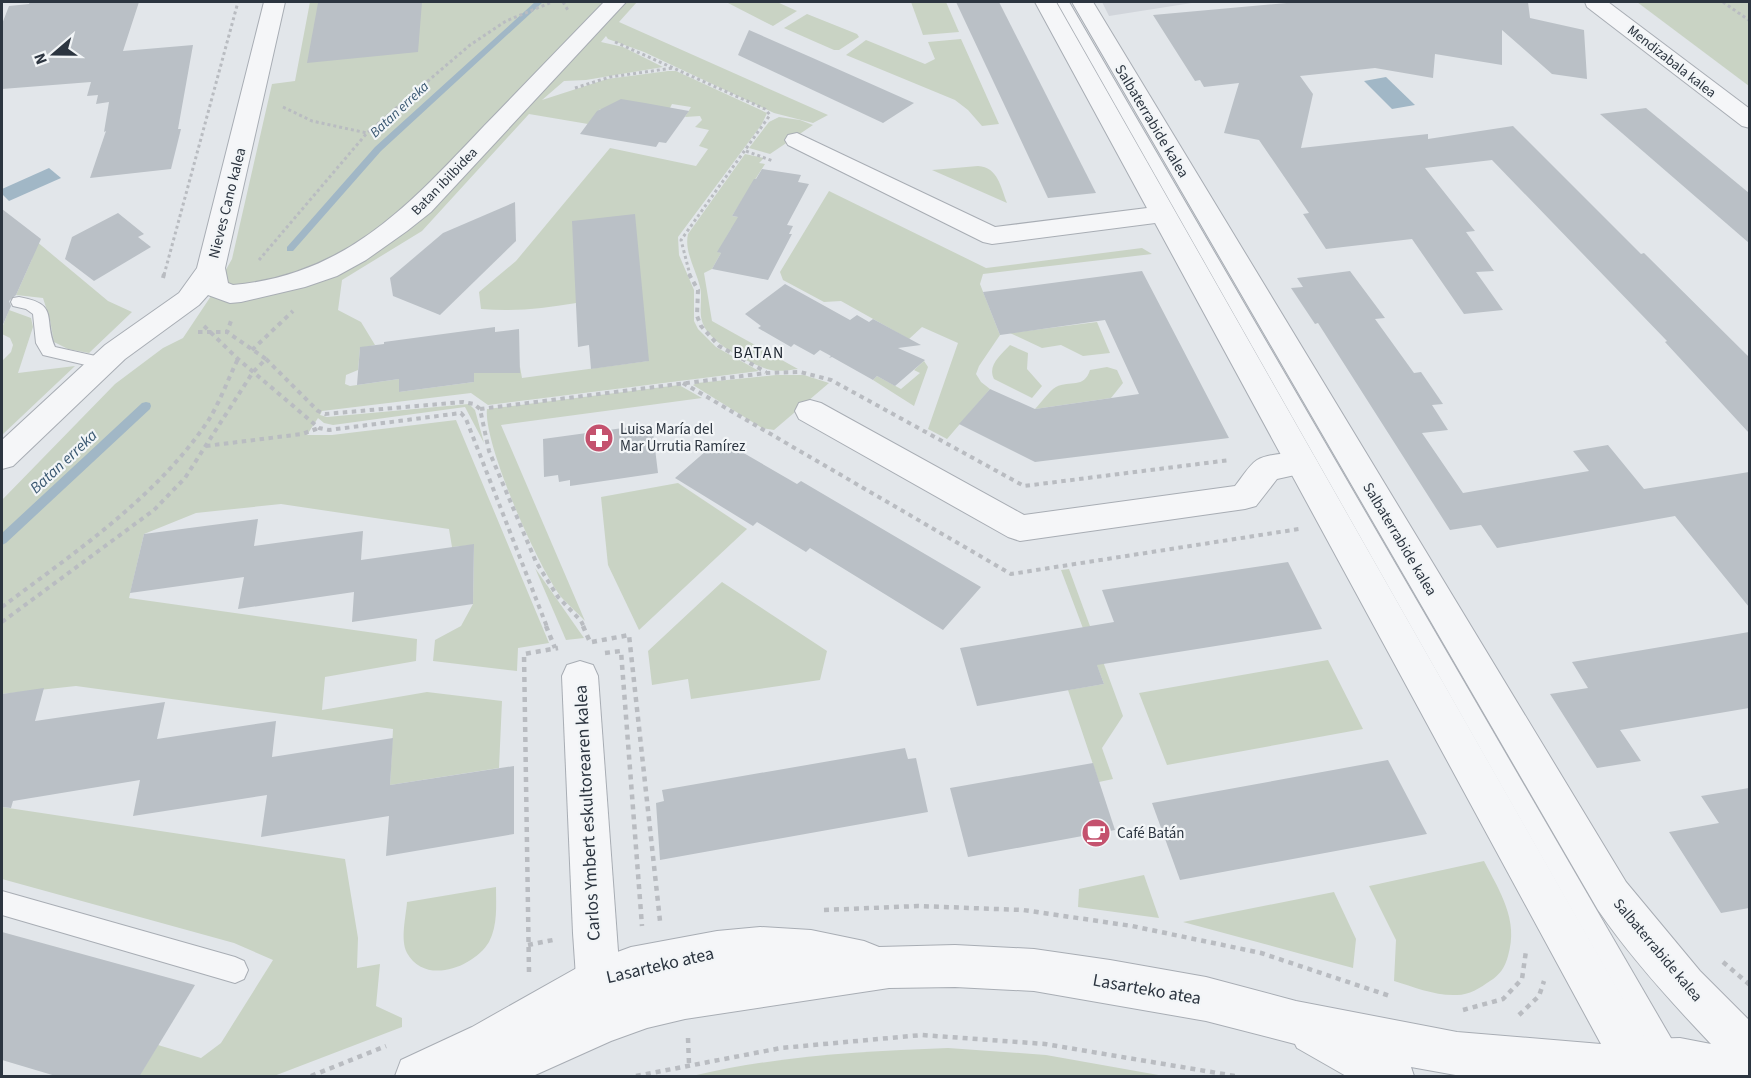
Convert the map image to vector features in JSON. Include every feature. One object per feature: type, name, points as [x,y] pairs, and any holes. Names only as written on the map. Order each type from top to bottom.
[{"type":"street","name":"Nieves Cano kalea","points":[[2,458],[103,363],[179,306],[199,288],[211,268],[274,2]]},
{"type":"street","name":"Batan ibilbidea","points":[[211,268],[214,288],[230,294],[241,293],[314,275],[334,266],[393,231],[422,206],[615,2]]},
{"type":"street","points":[[1045,2],[1302,463],[1648,1070]]},
{"type":"street","name":"Salbaterrabide kalea","points":[[1082,2],[1612,896],[1685,986],[1749,1053]]},
{"type":"street","name":"Mendizabala kalea","points":[[1595,2],[1749,121]]},
{"type":"street","points":[[797,140],[992,236],[1163,214]]},
{"type":"street","points":[[810,411],[1020,528],[1245,497],[1267,470],[1302,463]]},
{"type":"street","name":"Carlos Ymbert eskultorearen kalea","points":[[576,653],[597,980],[603,1022]]},
{"type":"street","name":"Lasarteko atea","points":[[407,1059],[488,1043],[652,947],[717,952],[760,948],[811,951],[889,967]]},
{"type":"street","name":"Lasarteko atea","points":[[465,1077],[529,1056],[603,1022],[647,1006],[685,997],[889,967],[955,966],[1034,970],[1110,981],[1206,999],[1296,1023],[1457,1054],[1648,1070],[1710,1065],[1744,1077]]},
{"type":"street","name":"Lasarteko atea","points":[[1296,1023],[1392,1077]]},
{"type":"lane","name":"Salbaterrabide kalea","points":[[1063,2],[1648,1070]]},
{"type":"lane","points":[[19,302],[32,303],[38,307],[43,319],[42,342],[49,351],[103,363]]},
{"type":"lane","points":[[2,903],[235,970]]},
{"type":"path","points":[[161,283],[238,2]]},
{"type":"path","points":[[552,2],[506,21],[470,45],[367,133],[257,262],[241,293],[227,332],[266,360],[318,411],[325,414],[463,402],[474,404],[480,409],[489,451],[536,562],[558,597],[581,621],[576,653]]},
{"type":"path","points":[[1723,2],[1749,21]]},
{"type":"path","points":[[609,40],[765,109],[770,115],[778,116]]},
{"type":"path","points":[[571,89],[610,77],[673,68]]},
{"type":"path","points":[[276,104],[312,121],[367,133]]},
{"type":"path","points":[[766,373],[719,346],[701,326],[697,316],[698,290],[688,272],[681,240],[770,115]]},
{"type":"path","points":[[179,306],[195,316],[238,359],[319,428],[328,430],[460,413],[466,419],[576,653]]},
{"type":"path","points":[[252,350],[294,310]]},
{"type":"path","points":[[2,607],[74,553],[153,488],[208,420],[238,359]]},
{"type":"path","points":[[2,622],[154,510],[185,478],[253,372],[266,360]]},
{"type":"path","points":[[206,446],[302,434],[319,428]]},
{"type":"path","points":[[576,653],[629,635],[652,947]]},
{"type":"path","points":[[529,975],[524,654],[621,651],[652,947]]},
{"type":"path","points":[[815,910],[918,906],[1023,910],[1132,926],[1261,954],[1393,997]]},
{"type":"path","points":[[678,1039],[697,1034]]},
{"type":"path","points":[[636,1077],[718,1057],[815,1043],[926,1035],[1020,1040],[1108,1051],[1235,1077]]},
{"type":"path","points":[[311,1077],[407,1059]]},
{"type":"shaded area","points":[[1102,2],[1198,2],[1109,16]]},
{"type":"green space","points":[[310,2],[637,2],[619,22],[828,115],[813,123],[774,113],[644,52],[608,39],[606,36],[601,42],[623,47],[663,67],[586,80],[564,81],[542,100],[607,79],[676,71],[767,113],[762,124],[678,237],[679,255],[694,290],[694,321],[698,329],[716,347],[759,371],[488,405],[471,393],[322,411],[320,415],[327,417],[469,404],[475,410],[484,443],[465,407],[333,425],[324,423],[318,418],[307,435],[332,435],[456,420],[549,643],[518,648],[517,671],[433,661],[435,640],[461,626],[473,604],[474,545],[452,547],[449,529],[281,504],[196,513],[144,534],[129,598],[417,639],[416,661],[325,677],[322,710],[427,692],[502,701],[499,768],[390,785],[393,729],[76,686],[2,694],[2,500],[115,384],[163,348],[183,338],[232,259],[272,84],[295,81]],"holes":[[[672,104],[691,107],[685,117],[700,116],[702,120],[695,127],[709,130],[699,146],[708,149],[696,166],[610,148],[516,261],[479,292],[481,309],[521,310],[561,305],[641,289],[648,361],[522,378],[520,367],[517,370],[474,369],[474,382],[399,392],[399,379],[350,386],[345,384],[346,375],[358,370],[360,348],[375,345],[361,322],[338,310],[342,280],[422,231],[529,114],[588,124],[600,109],[670,108]]]},
{"type":"green space","points":[[728,2],[777,2],[797,11],[773,26]]},
{"type":"green space","points":[[911,2],[946,2],[959,32],[923,35]]},
{"type":"green space","points":[[1637,2],[1749,2],[1749,86]]},
{"type":"green space","points":[[807,14],[857,34],[859,37],[839,50],[834,50],[784,28]]},
{"type":"green space","points":[[961,39],[999,124],[982,126],[968,110],[955,100],[846,55],[866,40],[925,64],[935,59],[928,42]]},
{"type":"green space","points":[[779,117],[800,120],[813,125],[770,154],[749,148],[769,122]]},
{"type":"green space","points":[[745,154],[764,158],[759,163],[765,164],[732,216],[742,218],[735,230],[731,229],[718,252],[721,253],[712,269],[704,273],[712,321],[798,369],[771,370],[753,363],[722,346],[703,324],[701,292],[689,254],[688,234]]},
{"type":"green space","points":[[985,167],[994,174],[1007,203],[932,170]]},
{"type":"green space","points":[[829,191],[986,268],[1142,248],[1152,254],[983,274],[980,284],[1000,335],[976,374],[981,382],[990,389],[947,439],[928,429],[958,343],[922,327],[909,339],[841,301],[824,302],[783,280],[780,272]]},
{"type":"green space","points":[[30,236],[108,301],[132,312],[89,353],[68,349],[54,342],[43,298],[16,295],[32,259],[2,262],[2,244]]},
{"type":"green space","points":[[9,310],[31,318],[33,327],[18,373],[75,366],[2,435],[2,361],[11,352],[13,345],[10,338],[2,334],[2,328]]},
{"type":"green space","points":[[1097,322],[1110,353],[1083,356],[1061,345],[1042,348],[1010,333]]},
{"type":"green space","points":[[1010,345],[1028,353],[1027,369],[1042,386],[1032,398],[994,379],[992,369],[999,356]]},
{"type":"green space","points":[[924,361],[928,367],[914,406],[873,380],[877,376],[901,389],[920,373],[914,370]]},
{"type":"green space","points":[[1107,367],[1117,370],[1123,383],[1111,398],[1035,409],[1056,387],[1080,382],[1090,370]]},
{"type":"green space","points":[[776,375],[804,375],[829,383],[774,430],[762,428],[693,385],[697,383]]},
{"type":"green space","points":[[679,385],[702,398],[501,425],[585,621],[562,598],[527,535],[494,449],[488,426],[487,409]]},
{"type":"green space","points":[[678,483],[747,529],[639,630],[608,565],[601,497]]},
{"type":"green space","points":[[535,568],[584,638],[566,640]]},
{"type":"green space","points":[[1069,569],[1123,716],[1102,748],[1113,779],[1099,782],[1068,690],[1104,684],[1061,570]]},
{"type":"green space","points":[[722,582],[827,651],[820,680],[691,699],[688,679],[652,685],[648,651]]},
{"type":"green space","points":[[1328,660],[1363,729],[1167,765],[1139,693]]},
{"type":"green space","points":[[2,807],[345,859],[358,938],[357,968],[380,964],[376,1006],[402,1018],[402,1027],[274,1076],[139,1076],[158,1045],[201,1058],[221,1043],[273,960],[234,943],[2,879]]},
{"type":"green space","points":[[1484,861],[1502,895],[1511,930],[1511,943],[1502,970],[1494,979],[1461,995],[1433,993],[1394,981],[1396,940],[1369,886]]},
{"type":"green space","points":[[1144,875],[1159,918],[1078,907],[1079,889]]},
{"type":"green space","points":[[496,887],[494,929],[489,942],[482,951],[461,965],[449,969],[437,971],[425,969],[415,963],[407,953],[404,941],[407,902]]},
{"type":"green space","points":[[1334,892],[1356,939],[1353,968],[1183,922]]},
{"type":"green space","points":[[948,1048],[1046,1055],[1164,1076],[692,1076],[788,1059]]},
{"type":"water","points":[[1386,77],[1415,105],[1392,109],[1364,81]]},
{"type":"water","points":[[49,168],[61,178],[9,201],[2,194],[2,189]]},
{"type":"building","points":[[30,2],[139,2],[123,51],[193,45],[178,129],[181,129],[171,169],[90,178],[106,131],[104,132],[109,102],[96,104],[98,95],[87,96],[91,82],[2,89],[2,24],[9,6]]},
{"type":"building","points":[[422,2],[418,52],[307,63],[318,3]]},
{"type":"building","points":[[956,2],[999,2],[1096,193],[1048,198]]},
{"type":"building","points":[[1298,2],[1528,2],[1530,18],[1584,30],[1587,79],[1552,74],[1502,30],[1502,65],[1435,54],[1433,78],[1375,68],[1300,76],[1313,94],[1301,148],[1428,134],[1428,139],[1513,126],[1641,254],[1644,253],[1749,357],[1749,433],[1665,342],[1667,341],[1492,160],[1425,168],[1475,231],[1466,232],[1494,271],[1476,272],[1503,310],[1464,314],[1412,239],[1326,249],[1303,214],[1309,213],[1259,140],[1224,133],[1239,83],[1204,87],[1200,80],[1195,81],[1153,15]]},
{"type":"building","points":[[749,30],[914,103],[883,123],[738,55]]},
{"type":"building","points":[[621,99],[689,111],[666,143],[659,142],[656,147],[580,134],[597,111]]},
{"type":"building","points":[[1646,108],[1749,193],[1749,243],[1600,114]]},
{"type":"building","points":[[762,169],[801,175],[798,182],[809,184],[787,225],[793,226],[789,234],[792,234],[768,280],[712,269],[721,253],[717,252],[738,217],[732,216]]},
{"type":"building","points":[[515,202],[516,241],[440,315],[393,296],[390,278],[443,233]]},
{"type":"building","points":[[2,209],[41,239],[16,295],[9,301],[11,306],[2,327]]},
{"type":"building","points":[[118,213],[144,234],[138,237],[151,247],[94,281],[65,259],[72,237]]},
{"type":"building","points":[[635,214],[649,361],[591,369],[589,345],[578,347],[572,221]]},
{"type":"building","points":[[1142,271],[1229,438],[1035,462],[959,424],[990,389],[1035,409],[1139,394],[1105,320],[1000,335],[983,292]]},
{"type":"building","points":[[1350,271],[1385,318],[1375,319],[1414,373],[1421,372],[1443,404],[1432,405],[1448,430],[1422,433],[1463,493],[1589,471],[1573,451],[1608,445],[1644,489],[1749,472],[1749,607],[1675,516],[1497,548],[1481,525],[1450,530],[1318,323],[1315,324],[1291,288],[1303,287],[1297,278]]},
{"type":"building","points":[[785,284],[850,320],[857,315],[869,322],[873,319],[921,345],[898,348],[925,360],[895,386],[877,376],[873,380],[832,357],[829,358],[831,356],[820,350],[814,355],[794,344],[791,347],[758,328],[761,326],[745,314]]},
{"type":"building","points":[[495,327],[495,332],[519,329],[520,373],[474,373],[474,382],[399,392],[399,379],[357,385],[360,347]]},
{"type":"building","points":[[652,424],[658,473],[570,486],[570,480],[559,482],[558,475],[544,477],[543,439]]},
{"type":"building","points":[[714,444],[723,449],[728,444],[797,484],[801,481],[981,587],[943,630],[810,548],[806,552],[757,522],[753,526],[675,478]]},
{"type":"building","points":[[258,519],[254,546],[363,531],[361,560],[474,544],[473,604],[352,622],[354,592],[238,609],[244,577],[130,593],[144,534]]},
{"type":"building","points":[[1288,562],[1322,629],[1097,665],[1104,684],[977,706],[960,648],[1114,622],[1102,590]]},
{"type":"building","points":[[1749,632],[1749,708],[1620,730],[1641,761],[1597,768],[1550,694],[1588,688],[1572,662]]},
{"type":"building","points":[[44,688],[35,721],[165,702],[157,739],[276,721],[272,757],[393,738],[390,785],[514,766],[514,834],[386,856],[389,816],[261,837],[267,795],[133,816],[140,780],[13,801],[11,808],[2,807],[2,694]]},
{"type":"building","points":[[905,748],[908,759],[916,758],[928,812],[660,860],[656,803],[664,801],[662,790]]},
{"type":"building","points":[[1388,760],[1427,834],[1180,880],[1152,803]]},
{"type":"building","points":[[1093,763],[1115,830],[968,857],[950,788]]},
{"type":"building","points":[[1749,788],[1749,908],[1721,913],[1669,832],[1719,823],[1701,796]]},
{"type":"building","points":[[2,932],[195,985],[139,1077],[59,1077],[2,1060]]},
{"type":"waterway","name":"Batan erreka","points":[[290,249],[378,149],[539,2]]},
{"type":"waterway","name":"Batan erreka","points":[[2,540],[146,406]]},
{"type":"place","name":"Luisa María del Mar Urrutia Ramírez","points":[[599,438]]},
{"type":"place","name":"Café Batán","points":[[1096,833]]},
{"type":"district","name":"BATAN","points":[[759,352]]}]
